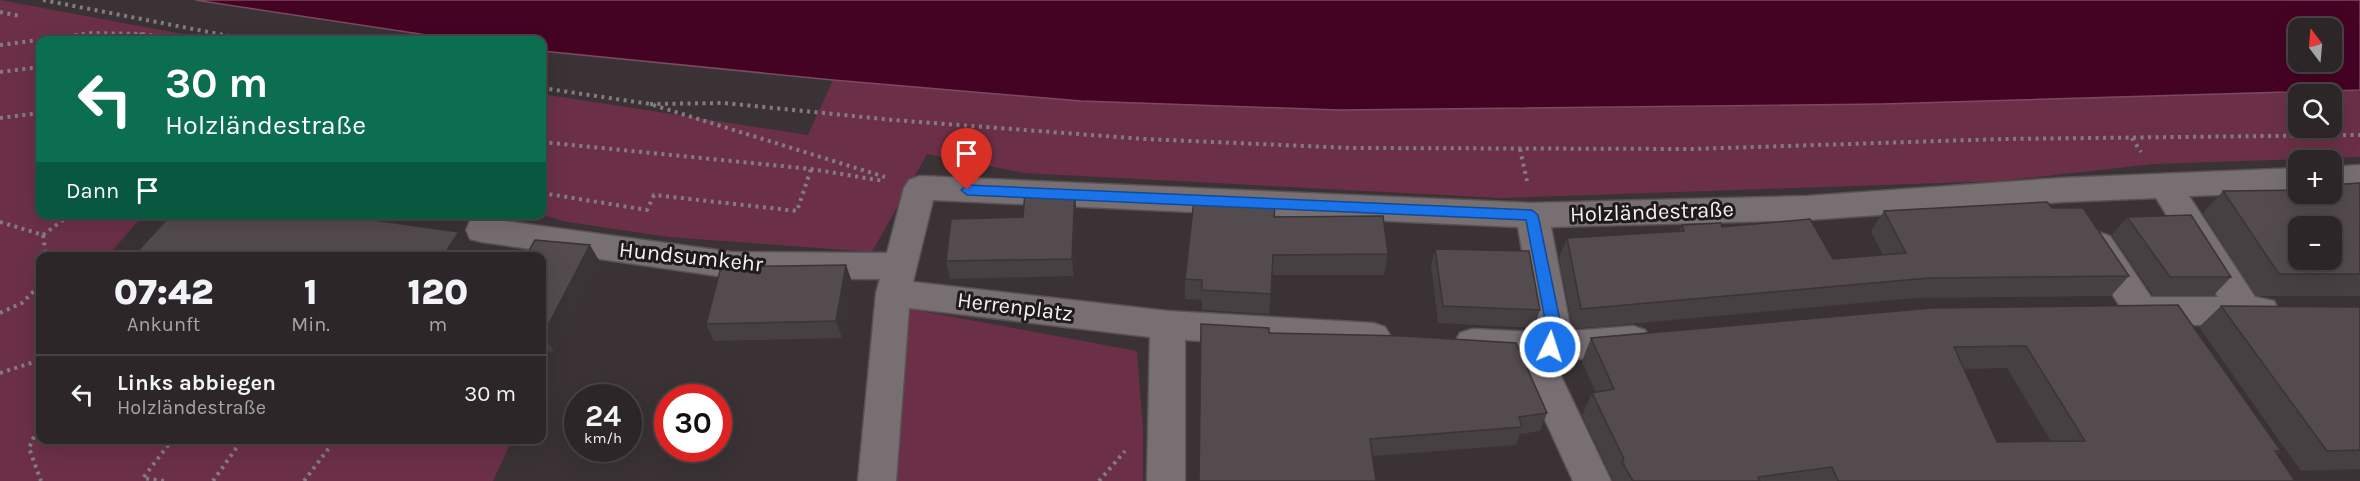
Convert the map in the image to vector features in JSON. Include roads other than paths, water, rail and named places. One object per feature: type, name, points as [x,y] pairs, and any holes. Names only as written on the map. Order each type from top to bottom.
[{"type":"street","points":[[2342,178],[2360,177]]},
{"type":"street","name":"Holzländestraße","points":[[897,279],[920,188],[1807,208],[2061,190],[2288,181]]},
{"type":"street","points":[[2166,187],[2245,311]]},
{"type":"street","points":[[2061,190],[2154,311],[2190,345]]},
{"type":"street","points":[[1530,201],[1554,330],[1542,374],[1592,481]]},
{"type":"street","name":"Hundsumkehr","points":[[482,230],[732,265],[897,279]]},
{"type":"street","points":[[877,481],[897,279]]},
{"type":"street","name":"Herrenplatz","points":[[897,279],[1168,325],[1407,339]]},
{"type":"street","points":[[2106,312],[2291,312]]},
{"type":"street","points":[[1166,481],[1168,325]]},
{"type":"street","points":[[1443,341],[1550,347],[1668,337]]}]
